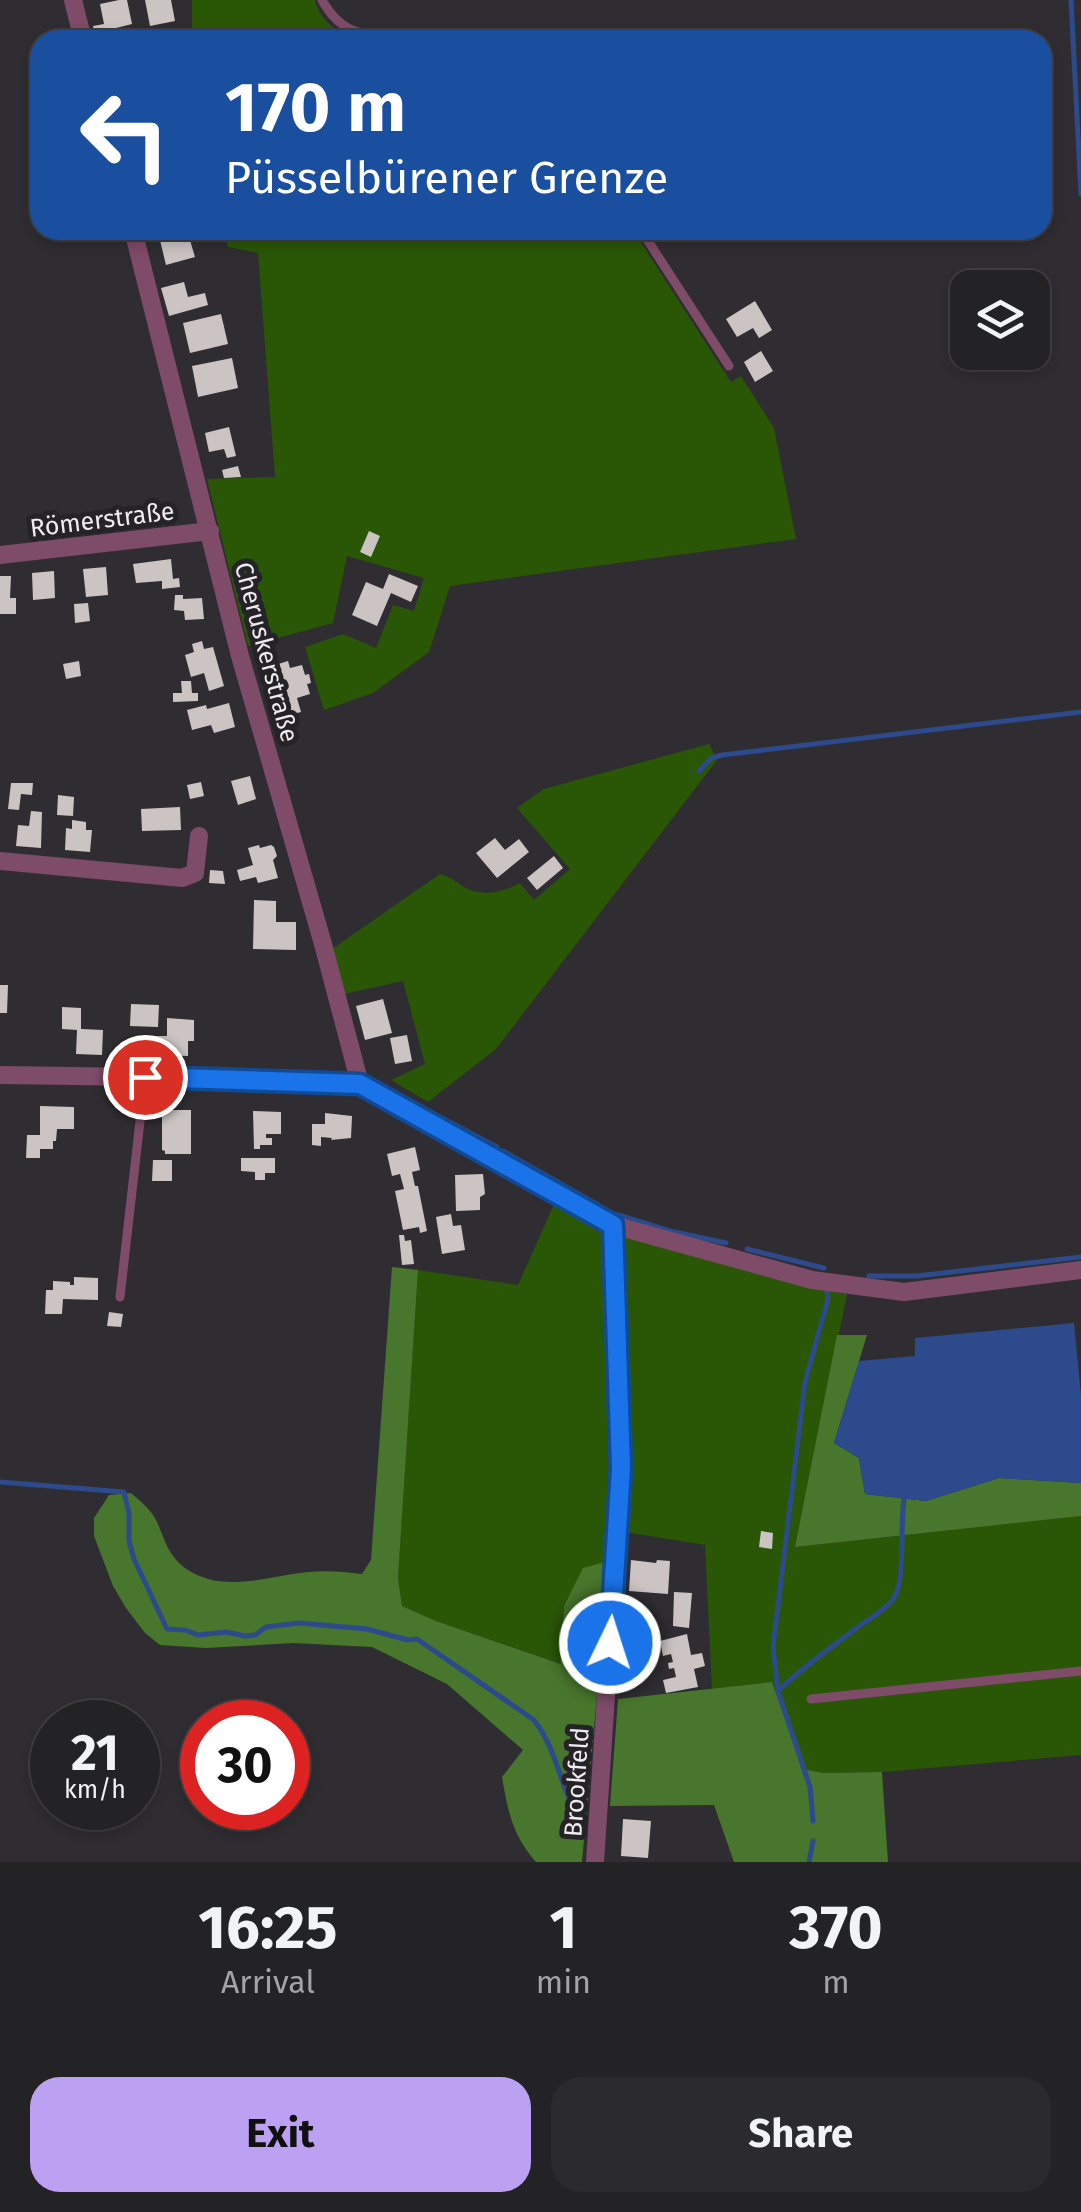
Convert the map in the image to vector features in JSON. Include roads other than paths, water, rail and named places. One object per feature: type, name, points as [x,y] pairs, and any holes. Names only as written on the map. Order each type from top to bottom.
[{"type":"street","points":[[73,0],[80,30]]},
{"type":"street","name":"Cheruskerstraße","points":[[136,240],[240,656],[360,1084]]},
{"type":"street","name":"Römerstraße","points":[[0,556],[210,531]]},
{"type":"street","points":[[0,861],[182,878],[195,873],[199,836]]},
{"type":"street","points":[[0,1075],[360,1084],[613,1225],[812,1280],[904,1292],[1081,1270]]},
{"type":"street","name":"Brookfeld","points":[[595,1862],[621,1468],[613,1225]]},
{"type":"lane","points":[[322,0],[335,20],[351,30]]},
{"type":"lane","points":[[647,240],[729,366]]},
{"type":"lane","points":[[120,1297],[145,1077]]},
{"type":"lane","points":[[811,1699],[1081,1671]]},
{"type":"water","points":[[1074,1323],[1081,1396],[1081,1483],[999,1478],[926,1501],[865,1494],[859,1458],[834,1443],[859,1361],[915,1356],[915,1338]]},
{"type":"waterway","points":[[1071,0],[1081,194]]},
{"type":"waterway","points":[[699,771],[711,758],[722,755],[1081,712]]},
{"type":"waterway","points":[[389,1090],[497,1147]]},
{"type":"waterway","points":[[503,1151],[600,1206]]},
{"type":"waterway","points":[[615,1214],[726,1243]]},
{"type":"waterway","points":[[747,1249],[824,1268]]},
{"type":"waterway","points":[[869,1276],[917,1276],[1081,1257]]},
{"type":"waterway","points":[[813,1821],[810,1787],[778,1691],[773,1647],[805,1382],[827,1291]]},
{"type":"waterway","points":[[0,1482],[124,1492],[134,1559],[167,1629],[198,1635],[226,1632],[245,1636],[255,1635],[266,1627],[299,1623],[367,1629],[417,1639],[534,1720],[550,1747],[584,1830]]},
{"type":"waterway","points":[[780,1689],[893,1599],[899,1585],[904,1499]]},
{"type":"waterway","points":[[809,1862],[813,1841]]}]
